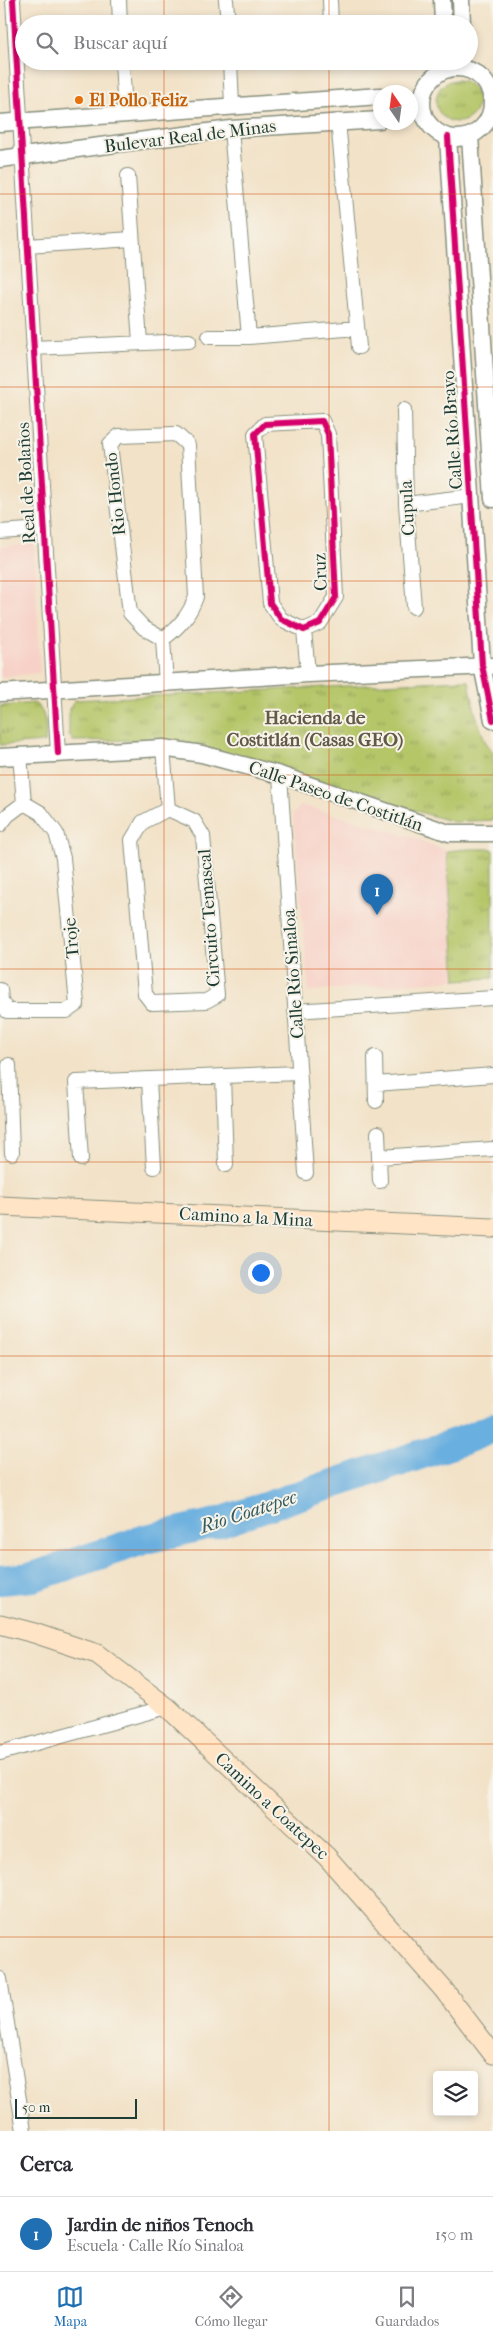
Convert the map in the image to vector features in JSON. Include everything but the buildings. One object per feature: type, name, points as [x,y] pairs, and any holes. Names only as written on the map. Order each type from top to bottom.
[{"type":"main road","name":"Camino a la Mina","points":[[0,1206],[493,1228]]},
{"type":"main road","name":"Camino a Coatepec","points":[[0,1624],[97,1654],[167,1707],[327,1857],[443,1989],[493,2054]]},
{"type":"street","name":"Real de Bolaños","points":[[13,0],[15,35]]},
{"type":"street","points":[[119,0],[120,15]]},
{"type":"street","points":[[226,0],[227,15]]},
{"type":"street","points":[[330,0],[331,15]]},
{"type":"street","points":[[442,0],[443,15]]},
{"type":"street","points":[[461,0],[462,15]]},
{"type":"street","name":"Real de Bolaños","points":[[17,70],[43,529],[58,753]]},
{"type":"street","points":[[123,70],[125,113]]},
{"type":"street","points":[[230,70],[232,106]]},
{"type":"street","points":[[418,92],[442,70]]},
{"type":"street","points":[[418,96],[423,110],[418,118],[448,137],[470,136],[481,129],[488,120],[493,108],[491,89],[471,70]]},
{"type":"street","name":"Bulevar Real de Minas","points":[[0,123],[373,96]]},
{"type":"street","name":"Bulevar Real de Minas","points":[[0,159],[231,129],[373,120]]},
{"type":"street","points":[[338,121],[359,347]]},
{"type":"street","points":[[231,129],[249,337]]},
{"type":"street","name":"Calle Río Bravo","points":[[470,136],[487,313],[493,499]]},
{"type":"street","name":"Calle Río Bravo","points":[[448,137],[472,496],[493,720]]},
{"type":"street","points":[[128,176],[140,342]]},
{"type":"street","points":[[27,246],[132,239]]},
{"type":"street","points":[[209,337],[249,337],[357,328]]},
{"type":"street","points":[[33,348],[189,340]]},
{"type":"street","name":"Cupula","points":[[404,410],[406,504],[414,607]]},
{"type":"street","points":[[466,412],[490,412]]},
{"type":"street","name":"Cruz","points":[[322,421],[328,434],[336,598],[320,623],[304,630],[281,619],[270,603],[255,434],[265,424],[322,421]]},
{"type":"street","name":"Rio Hondo","points":[[176,434],[188,445],[196,597],[190,612],[178,628],[163,639],[144,628],[130,613],[126,598],[110,444],[119,436],[176,434]]},
{"type":"street","points":[[406,504],[472,496]]},
{"type":"street","points":[[0,532],[43,529]]},
{"type":"street","points":[[304,630],[308,674]]},
{"type":"street","points":[[163,639],[166,684]]},
{"type":"street","points":[[0,693],[308,674],[487,666]]},
{"type":"street","points":[[163,748],[168,808]]},
{"type":"street","name":"Calle Paseo de Costitlán","points":[[0,757],[163,748],[202,754],[280,775],[449,833],[493,834]]},
{"type":"street","points":[[0,826],[8,815],[24,803],[20,756]]},
{"type":"street","name":"Calle Río Sinaloa","points":[[280,775],[306,1173]]},
{"type":"street","name":"Troje","points":[[0,995],[7,1011],[67,1011],[76,1004],[64,858],[56,833],[41,813],[24,803]]},
{"type":"street","name":"Circuito Temascal","points":[[168,808],[194,821],[203,836],[217,995],[206,1001],[152,1003],[145,994],[132,840],[143,822],[168,808]]},
{"type":"street","points":[[295,1011],[493,998]]},
{"type":"street","points":[[375,1057],[376,1101]]},
{"type":"street","points":[[9,1065],[4,1092],[12,1153]]},
{"type":"street","points":[[81,1159],[76,1082],[299,1073]]},
{"type":"street","points":[[376,1084],[493,1075]]},
{"type":"street","points":[[223,1076],[226,1165]]},
{"type":"street","points":[[149,1080],[154,1167]]},
{"type":"street","points":[[378,1132],[380,1181]]},
{"type":"street","points":[[380,1157],[493,1148]]},
{"type":"street","points":[[0,1753],[167,1707]]},
{"type":"street","points":[[0,1979],[24,2131]]},
{"type":"shaded area","points":[[34,544],[40,673],[0,677],[0,547]]},
{"type":"shaded area","points":[[302,805],[414,838],[447,851],[456,980],[309,991],[293,814]]},
{"type":"green space","points":[[461,80],[469,83],[475,89],[478,101],[475,113],[469,119],[453,122],[445,119],[439,113],[436,97],[439,89],[445,83]]},
{"type":"green space","points":[[469,681],[475,712],[485,741],[493,752],[493,820],[453,822],[204,747],[143,740],[73,741],[69,734],[69,709],[75,700]]},
{"type":"green space","points":[[34,703],[43,715],[45,742],[0,745],[0,706]]},
{"type":"green space","points":[[493,849],[493,978],[456,980],[447,851]]},
{"type":"waterway","name":"Rio Coatepec","points":[[0,1580],[33,1577],[146,1539],[220,1522],[464,1440],[493,1428]]},
{"type":"cycle path","points":[[13,0],[15,33]]},
{"type":"cycle path","points":[[17,70],[58,753]]},
{"type":"cycle path","points":[[448,137],[482,665],[493,720]]},
{"type":"cycle path","points":[[322,421],[328,434],[336,597],[320,623],[304,630],[281,619],[270,603],[255,434],[265,424],[322,421]]},
{"type":"place","name":"El Pollo Feliz","points":[[79,100]]},
{"type":"place","name":"Jardin de niños Tenoch","points":[[377,915]]},
{"type":"district","name":"Hacienda de Costitlán (Casas GEO)","points":[[315,728]]}]
